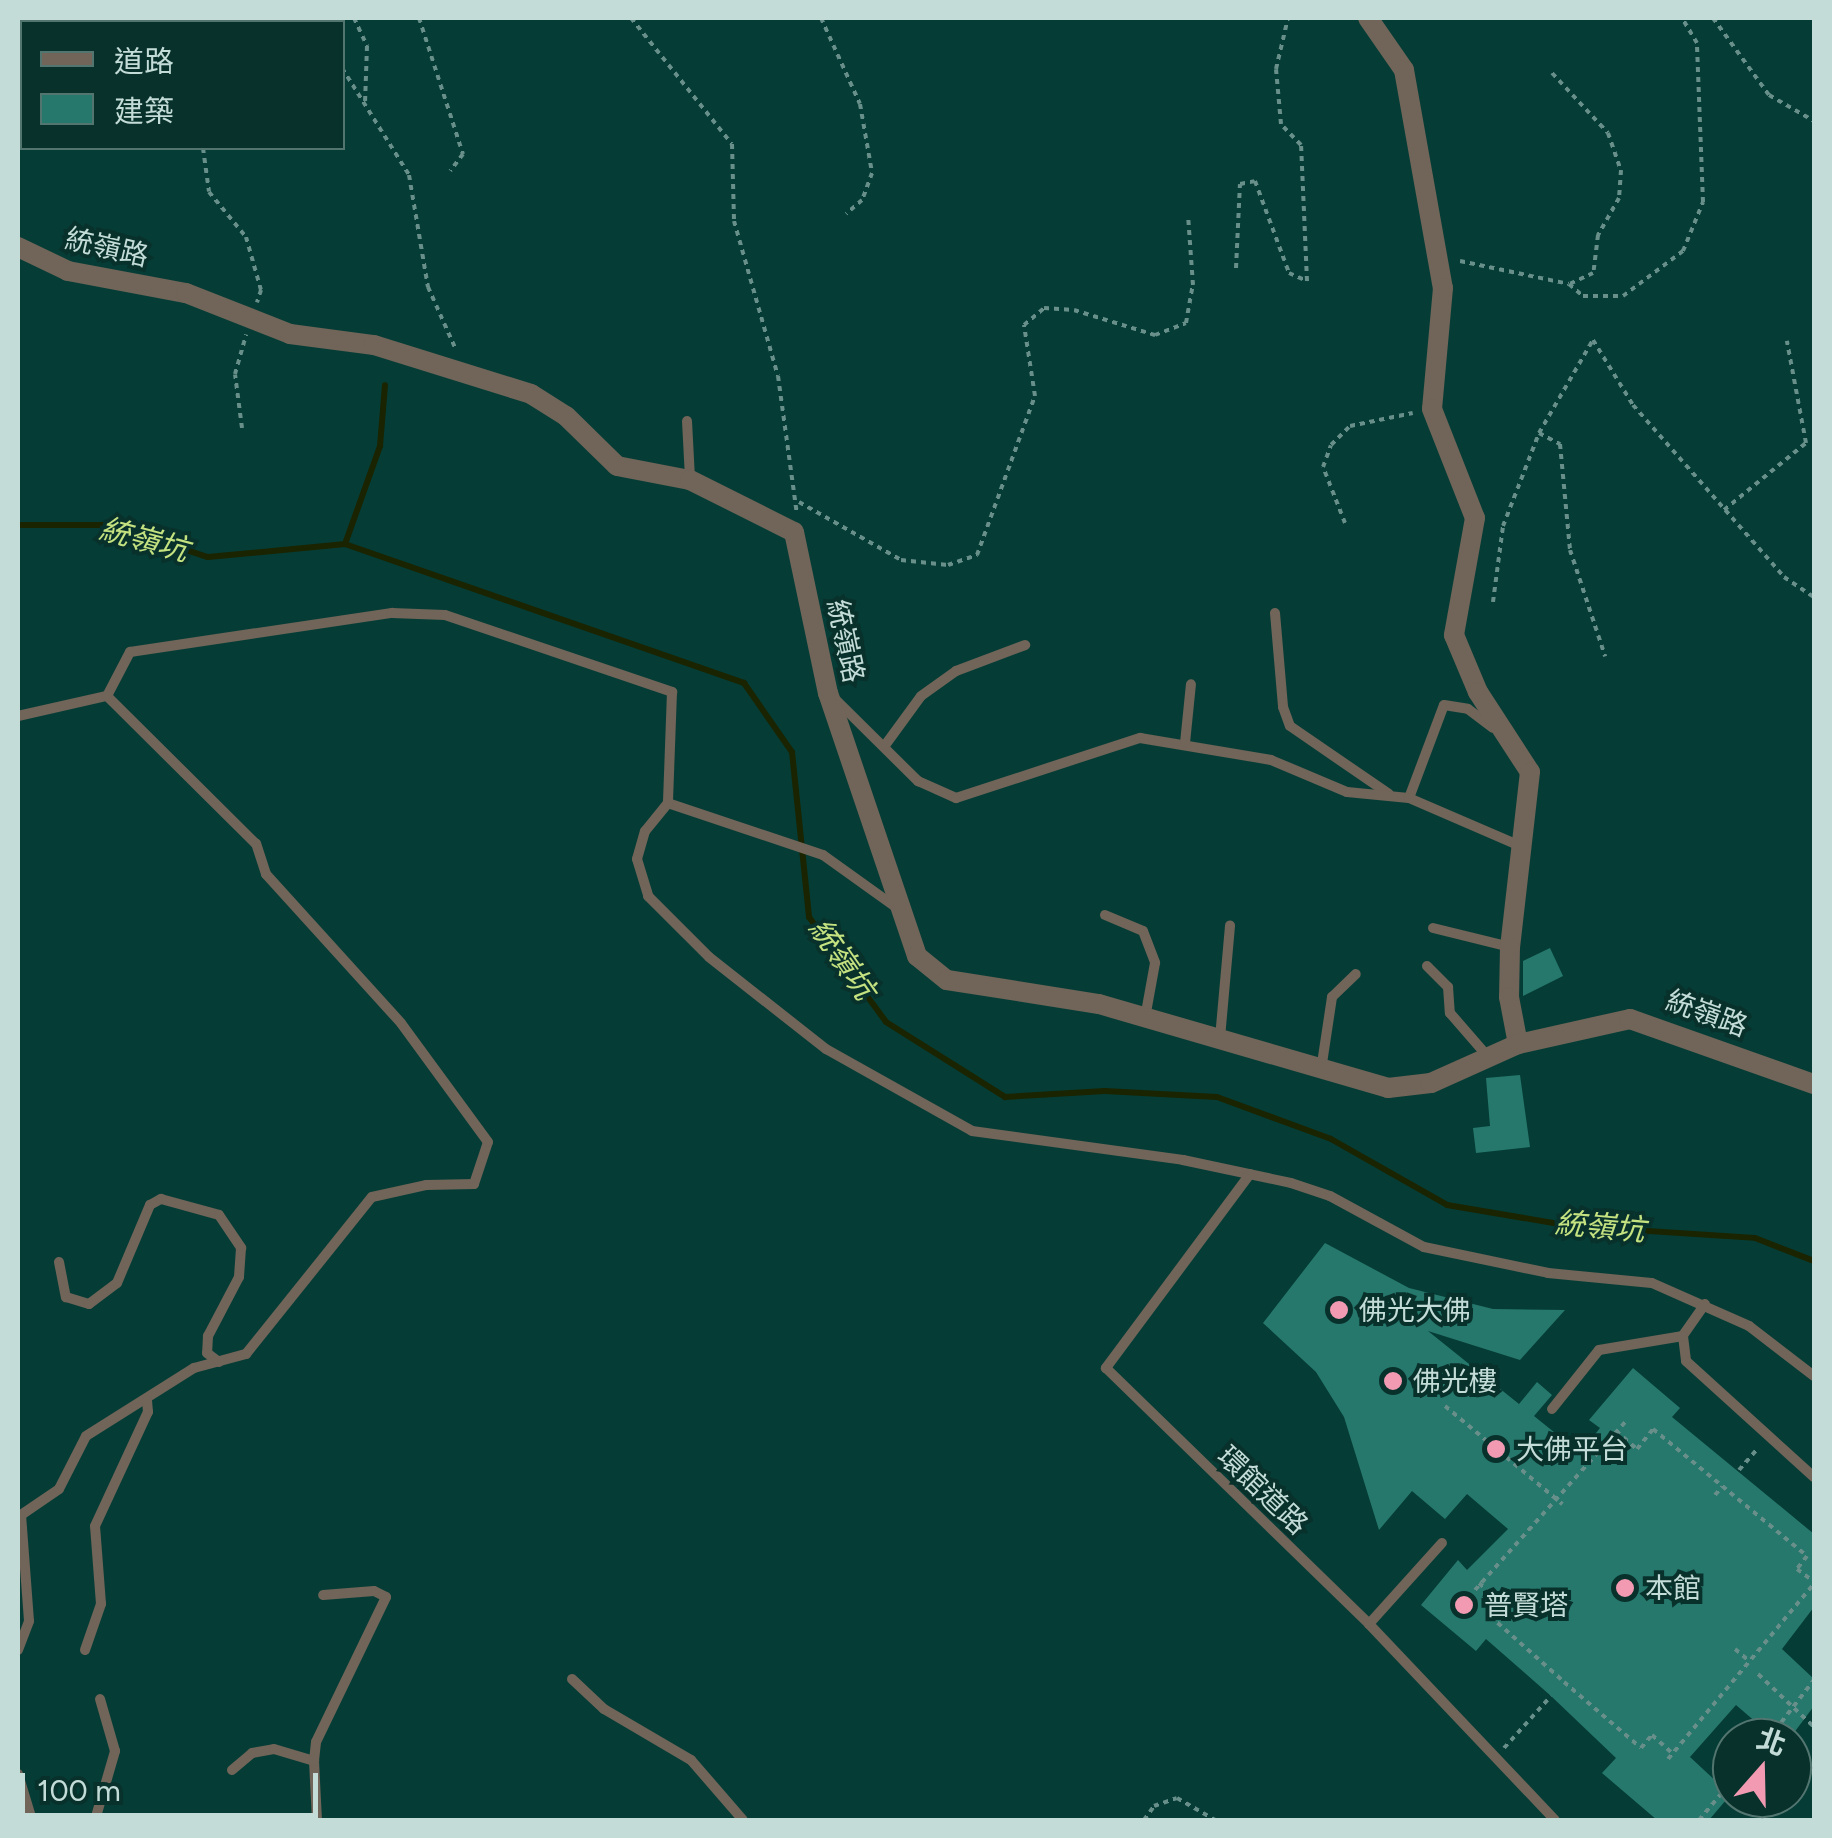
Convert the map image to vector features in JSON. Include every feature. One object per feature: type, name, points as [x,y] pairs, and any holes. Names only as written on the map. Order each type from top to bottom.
[{"type":"street","points":[[1368,18],[1404,70],[1443,316],[1432,409],[1475,518],[1454,634],[1478,692],[1530,772],[1526,848],[1510,946],[1509,998],[1518,1044]]},
{"type":"street","name":"統嶺路","points":[[18,247],[68,271],[186,293],[290,334],[374,346],[468,378],[531,394],[566,416],[617,466],[690,480],[794,532],[828,693],[917,956],[947,980],[1099,1004],[1388,1088],[1412,1088],[1490,1059],[1518,1044],[1630,1018],[1651,1021],[1814,1084]]},
{"type":"lane","points":[[687,421],[690,480]]},
{"type":"lane","points":[[18,716],[107,696],[130,652],[392,613],[445,615],[672,692],[668,803],[644,832],[637,859],[648,896],[709,957],[826,1049],[972,1131],[1250,1174],[1330,1196],[1424,1247],[1548,1273],[1652,1283],[1749,1326],[1814,1376]]},
{"type":"lane","points":[[1275,614],[1282,706],[1290,726],[1390,794]]},
{"type":"lane","points":[[886,744],[921,696],[956,671],[1025,645]]},
{"type":"lane","points":[[1185,743],[1191,684]]},
{"type":"lane","points":[[828,693],[886,744],[918,781],[956,798],[1115,741],[1185,743],[1286,764],[1347,792],[1410,798],[1526,848]]},
{"type":"lane","points":[[18,1650],[29,1621],[19,1514],[59,1489],[86,1436],[194,1368],[246,1354],[372,1197],[426,1184],[474,1184],[488,1142],[400,1023],[266,874],[256,844],[107,696]]},
{"type":"lane","points":[[1410,798],[1444,705],[1468,709],[1514,743]]},
{"type":"lane","points":[[668,803],[823,855],[903,913]]},
{"type":"lane","points":[[1105,916],[1143,931],[1156,963],[1145,1018]]},
{"type":"lane","points":[[1220,1038],[1230,924]]},
{"type":"lane","points":[[1433,928],[1510,946]]},
{"type":"lane","points":[[1428,966],[1448,988],[1450,1013],[1490,1059]]},
{"type":"lane","points":[[1321,1070],[1332,997],[1356,974]]},
{"type":"lane","name":"環館道路","points":[[1250,1174],[1106,1368],[1369,1624],[1555,1820]]},
{"type":"lane","points":[[59,1262],[66,1297],[89,1304],[117,1283],[150,1205],[161,1199],[219,1215],[241,1248],[239,1277],[208,1336],[207,1353],[219,1362]]},
{"type":"lane","points":[[1705,1304],[1683,1336],[1686,1360],[1814,1477]]},
{"type":"lane","points":[[1552,1409],[1599,1350],[1683,1336]]},
{"type":"lane","points":[[85,1650],[101,1604],[95,1526],[148,1412],[147,1401]]},
{"type":"lane","points":[[1369,1624],[1442,1543]]},
{"type":"lane","points":[[317,1820],[316,1742],[386,1596],[324,1595]]},
{"type":"lane","points":[[572,1679],[604,1709],[691,1760],[743,1820]]},
{"type":"lane","points":[[95,1820],[115,1751],[100,1699]]},
{"type":"lane","points":[[232,1770],[252,1753],[274,1749],[314,1761]]},
{"type":"lane","points":[[18,1774],[32,1820]]},
{"type":"path","points":[[354,18],[367,46],[365,109]]},
{"type":"path","points":[[419,18],[463,154],[450,171]]},
{"type":"path","points":[[631,18],[732,144],[734,221],[778,376],[799,502],[794,532]]},
{"type":"path","points":[[822,18],[860,104],[872,173],[862,200],[846,214]]},
{"type":"path","points":[[1236,268],[1240,184],[1255,181],[1289,272],[1308,281],[1301,145],[1280,124],[1276,68],[1288,18]]},
{"type":"path","points":[[1436,266],[1466,260],[1569,284],[1584,296],[1623,296],[1683,251],[1703,202],[1697,43],[1682,18]]},
{"type":"path","points":[[1713,18],[1769,96],[1814,121]]},
{"type":"path","points":[[345,73],[409,175],[428,287],[468,378]]},
{"type":"path","points":[[1552,73],[1608,133],[1621,170],[1619,198],[1598,235],[1593,273],[1569,284]]},
{"type":"path","points":[[203,150],[208,192],[246,237],[262,290],[235,374],[242,428]]},
{"type":"path","points":[[799,502],[901,560],[948,565],[977,555],[1035,396],[1024,325],[1044,308],[1074,310],[1155,335],[1186,323],[1194,285],[1188,216]]},
{"type":"path","points":[[1493,602],[1502,526],[1539,433],[1593,340],[1633,405],[1784,577],[1814,597]]},
{"type":"path","points":[[1724,510],[1806,443],[1787,341]]},
{"type":"path","points":[[1345,523],[1323,467],[1330,445],[1350,426],[1432,409]]},
{"type":"path","points":[[1539,433],[1560,444],[1570,550],[1605,656]]},
{"type":"path","points":[[1445,1406],[1562,1504]]},
{"type":"path","points":[[1475,1590],[1625,1422]]},
{"type":"path","points":[[1480,1583],[1501,1603],[1490,1616],[1641,1748],[1652,1735],[1670,1756],[1814,1583],[1797,1568],[1807,1556],[1653,1430],[1637,1449],[1616,1431]]},
{"type":"path","points":[[1739,1470],[1768,1437]]},
{"type":"path","points":[[1715,1495],[1722,1486]]},
{"type":"path","points":[[1735,1649],[1748,1660]]},
{"type":"path","points":[[1758,1674],[1814,1727]]},
{"type":"path","points":[[1564,1682],[1570,1676]]},
{"type":"path","points":[[1785,1718],[1814,1680]]},
{"type":"path","points":[[1496,1758],[1551,1696]]},
{"type":"path","points":[[1144,1820],[1154,1806],[1177,1798],[1215,1820]]},
{"type":"building","points":[[1550,948],[1563,976],[1523,996],[1523,961]]},
{"type":"building","points":[[1520,1075],[1530,1147],[1476,1153],[1473,1128],[1490,1126],[1486,1078]]},
{"type":"building","name":"本館","points":[[1325,1243],[1409,1288],[1493,1309],[1565,1310],[1520,1360],[1428,1331],[1519,1404],[1537,1382],[1552,1395],[1534,1416],[1580,1453],[1600,1428],[1589,1420],[1633,1368],[1680,1408],[1672,1417],[1814,1534],[1814,1607],[1782,1649],[1814,1679],[1814,1706],[1805,1718],[1751,1718],[1736,1705],[1724,1718],[1712,1718],[1712,1732],[1690,1757],[1712,1777],[1712,1816],[1709,1820],[1657,1820],[1602,1773],[1616,1758],[1551,1696],[1486,1639],[1476,1651],[1421,1605],[1458,1560],[1467,1570],[1508,1529],[1467,1494],[1445,1519],[1412,1491],[1379,1530],[1344,1417],[1316,1372],[1263,1323]]},
{"type":"waterway","points":[[345,544],[380,446],[385,385]]},
{"type":"waterway","name":"統嶺坑","points":[[18,525],[111,525],[208,557],[345,544],[744,683],[792,752],[809,917],[886,1022],[1005,1097],[1105,1091],[1217,1097],[1331,1139],[1447,1205],[1571,1226],[1755,1238],[1814,1261]]},
{"type":"place","name":"佛光大佛","points":[[1339,1310]]},
{"type":"place","name":"佛光樓","points":[[1393,1381]]},
{"type":"place","name":"大佛平台","points":[[1496,1449]]},
{"type":"place","name":"本館","points":[[1625,1588]]},
{"type":"place","name":"普賢塔","points":[[1464,1605]]}]
